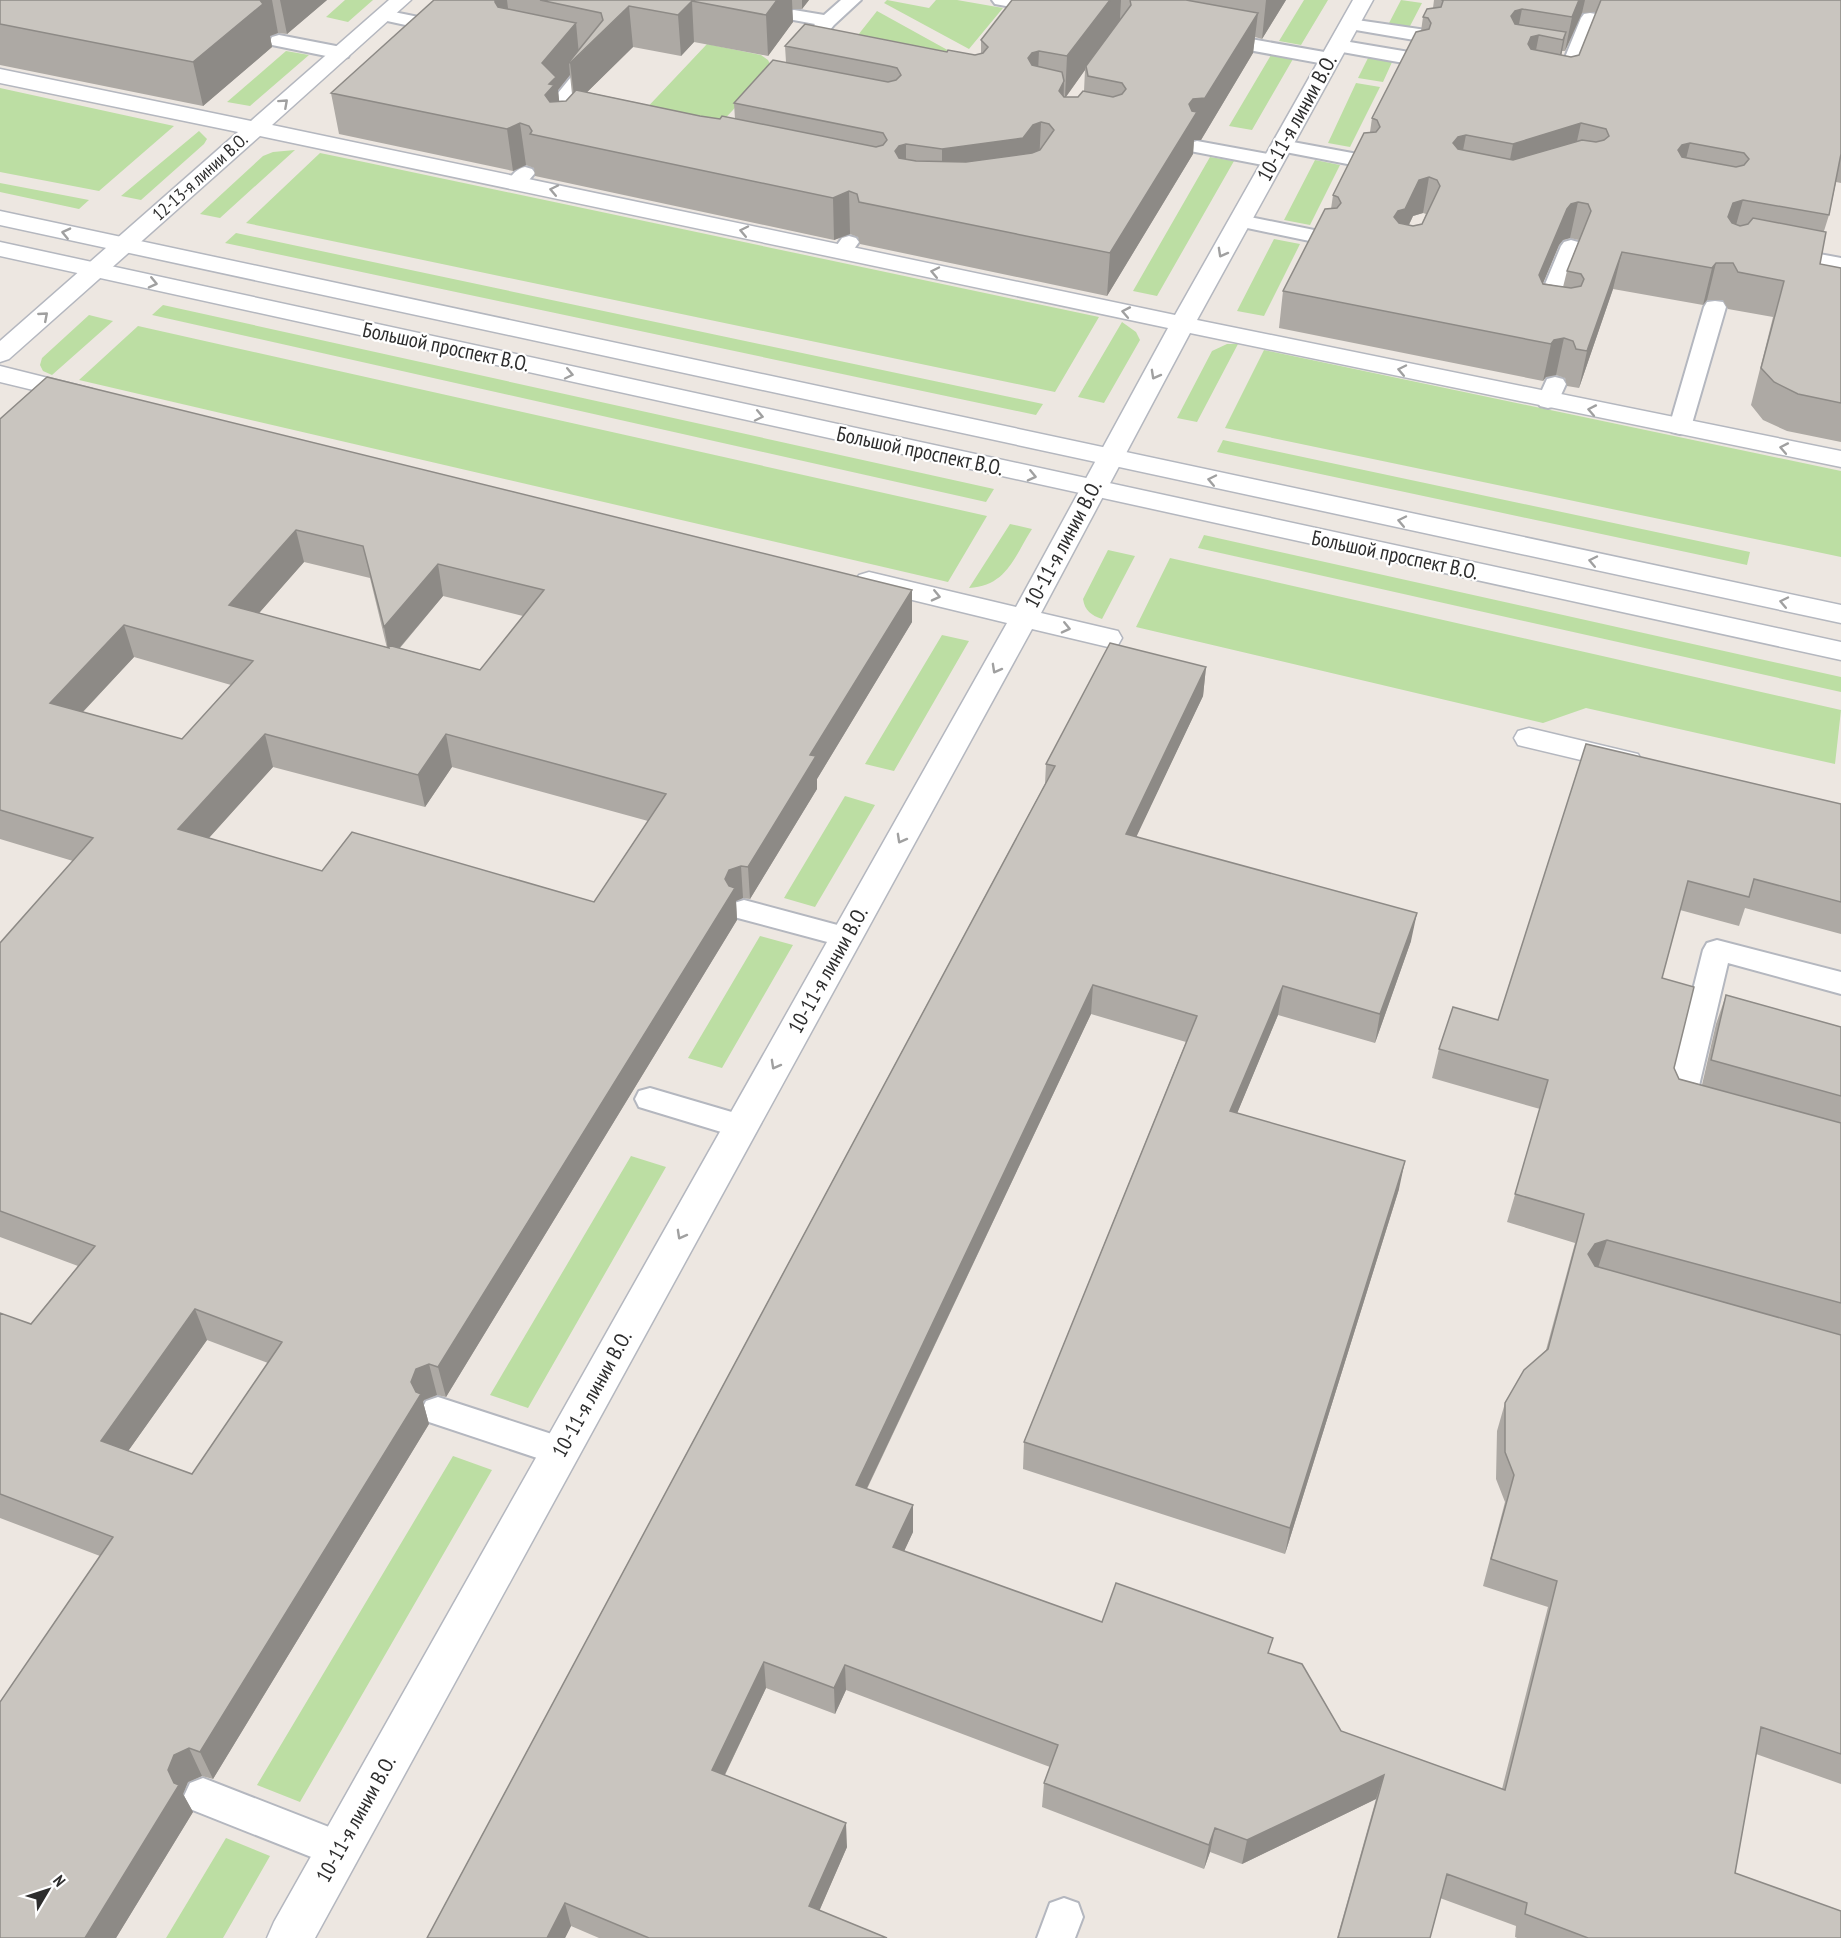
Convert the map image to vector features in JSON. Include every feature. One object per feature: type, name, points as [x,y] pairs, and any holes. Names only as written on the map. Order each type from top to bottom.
[{"type":"street","name":"12-13-я линии В.О.","points":[[0,354],[256,128],[346,41],[384,15],[401,0]]},
{"type":"street","name":"10-11-я линии В.О.","points":[[290,1938],[1024,618],[1183,323],[1363,0]]},
{"type":"street","points":[[0,76],[256,128],[521,178],[846,247],[1183,323],[1552,392],[1680,427],[1841,459]]},
{"type":"street","name":"Большой проспект В.О.","points":[[0,218],[1841,614]]},
{"type":"street","name":"Большой проспект В.О.","points":[[0,249],[1841,651]]},
{"type":"street","points":[[0,374],[110,401]]},
{"type":"street","points":[[841,574],[1108,638]]},
{"type":"street","points":[[1529,738],[1656,768]]},
{"type":"lane","points":[[786,69],[828,21],[852,0]]},
{"type":"lane","points":[[1001,0],[1060,11],[1065,5]]},
{"type":"lane","points":[[384,15],[452,29]]},
{"type":"lane","points":[[794,15],[828,21]]},
{"type":"lane","points":[[1532,78],[1564,84],[1590,18]]},
{"type":"lane","points":[[1350,24],[1426,36]]},
{"type":"lane","points":[[1200,36],[1334,52],[1414,58]]},
{"type":"lane","points":[[279,41],[346,41]]},
{"type":"lane","points":[[800,54],[822,58]]},
{"type":"lane","points":[[575,55],[596,59],[559,104],[578,119],[601,124]]},
{"type":"lane","points":[[1550,57],[1573,61]]},
{"type":"lane","points":[[562,136],[578,119]]},
{"type":"lane","points":[[1197,147],[1363,160]]},
{"type":"lane","points":[[1240,222],[1324,238]]},
{"type":"lane","points":[[1563,317],[1544,313],[1571,246]]},
{"type":"lane","points":[[1765,250],[1840,264],[1833,290],[1841,292]]},
{"type":"lane","points":[[1680,427],[1715,307]]},
{"type":"lane","points":[[744,910],[846,937]]},
{"type":"lane","points":[[1727,1110],[1681,1097],[1717,950],[1841,983]]},
{"type":"lane","points":[[650,1099],[741,1126]]},
{"type":"lane","points":[[438,1411],[561,1451]]},
{"type":"lane","points":[[202,1796],[339,1849]]},
{"type":"green space","points":[[345,0],[373,0],[348,22],[326,17]]},
{"type":"green space","points":[[887,0],[929,8],[936,0],[957,0],[1003,8],[969,49],[884,3]]},
{"type":"green space","points":[[1304,0],[1328,0],[1301,45],[1279,41]]},
{"type":"green space","points":[[1401,0],[1422,3],[1409,28],[1388,25]]},
{"type":"green space","points":[[877,11],[962,58],[843,54]]},
{"type":"green space","points":[[707,44],[761,55],[768,60],[771,66],[768,73],[715,129],[641,114]]},
{"type":"green space","points":[[286,51],[309,55],[250,106],[227,102]]},
{"type":"green space","points":[[1271,55],[1293,59],[1252,130],[1229,126]]},
{"type":"green space","points":[[1369,56],[1393,60],[1383,82],[1358,78]]},
{"type":"green space","points":[[1356,83],[1380,87],[1350,147],[1328,143]]},
{"type":"green space","points":[[0,88],[174,126],[99,191],[0,172]]},
{"type":"green space","points":[[199,131],[207,139],[204,144],[141,200],[121,196]]},
{"type":"green space","points":[[295,150],[220,218],[200,214],[263,156],[273,152]]},
{"type":"green space","points":[[320,153],[1099,317],[1055,392],[246,223]]},
{"type":"green space","points":[[1210,157],[1234,161],[1157,296],[1133,291]]},
{"type":"green space","points":[[1315,160],[1340,165],[1310,225],[1284,220]]},
{"type":"green space","points":[[0,183],[89,200],[79,209],[0,192]]},
{"type":"green space","points":[[236,233],[1043,404],[1036,415],[225,243]]},
{"type":"green space","points":[[1274,239],[1300,244],[1264,316],[1237,311]]},
{"type":"green space","points":[[163,305],[994,489],[986,502],[152,315]]},
{"type":"green space","points":[[89,315],[113,321],[52,375],[43,371],[40,365],[42,358]]},
{"type":"green space","points":[[1122,322],[1136,332],[1140,340],[1104,403],[1078,397]]},
{"type":"green space","points":[[138,326],[987,516],[948,582],[79,380]]},
{"type":"green space","points":[[1227,344],[1238,344],[1197,422],[1177,418],[1212,351]]},
{"type":"green space","points":[[1264,350],[1841,471],[1841,557],[1225,428]]},
{"type":"green space","points":[[1223,440],[1750,552],[1747,565],[1217,452]]},
{"type":"green space","points":[[1010,524],[1032,529],[1001,576],[982,586],[969,588]]},
{"type":"green space","points":[[1204,535],[1841,677],[1841,692],[1198,548]]},
{"type":"green space","points":[[1108,550],[1135,556],[1102,619],[1089,612],[1083,599]]},
{"type":"green space","points":[[1170,558],[1841,710],[1835,764],[1586,708],[1543,723],[1136,627]]},
{"type":"green space","points":[[942,635],[969,641],[894,771],[865,764]]},
{"type":"green space","points":[[845,796],[875,805],[815,907],[784,898]]},
{"type":"green space","points":[[760,936],[793,945],[722,1068],[688,1058]]},
{"type":"green space","points":[[631,1156],[666,1167],[528,1408],[490,1395]]},
{"type":"green space","points":[[453,1456],[492,1470],[300,1802],[257,1785]]},
{"type":"green space","points":[[226,1838],[270,1856],[223,1938],[166,1938]]},
{"type":"building","points":[[0,0],[260,0],[263,4],[193,62],[0,24]]},
{"type":"building","points":[[434,0],[495,0],[498,7],[576,23],[542,63],[556,77],[549,84],[554,85],[545,95],[550,102],[566,101],[576,90],[700,116],[720,119],[722,116],[876,147],[883,145],[887,140],[883,133],[734,103],[773,60],[888,82],[896,80],[901,75],[897,68],[785,46],[805,24],[947,52],[948,50],[975,55],[983,53],[988,47],[981,40],[1012,0],[1110,0],[1067,56],[1039,51],[1032,53],[1028,58],[1032,65],[1062,72],[1064,81],[1059,91],[1064,97],[1078,97],[1083,91],[1113,97],[1122,94],[1126,89],[1122,83],[1088,76],[1086,66],[1131,5],[1130,0],[1186,0],[1258,13],[1205,98],[1193,99],[1189,104],[1192,111],[1197,112],[1110,253],[859,202],[857,194],[849,191],[833,198],[530,134],[532,131],[529,126],[520,123],[507,129],[331,93]],"holes":[[[1041,122],[1049,124],[1054,130],[1040,150],[1032,153],[966,162],[916,161],[899,158],[895,151],[899,146],[906,144],[942,149],[1023,138],[1033,125]]]},
{"type":"building","points":[[540,0],[777,0],[766,15],[692,1],[678,15],[629,6],[570,63],[603,20],[601,13]]},
{"type":"building","points":[[1579,0],[1572,17],[1522,9],[1515,11],[1511,16],[1515,24],[1566,32],[1563,40],[1539,35],[1531,37],[1528,44],[1531,49],[1571,57],[1579,55],[1601,0],[1841,0],[1841,154],[1829,215],[1743,200],[1733,203],[1728,217],[1732,223],[1740,226],[1748,224],[1753,218],[1826,232],[1820,264],[1841,268],[1841,403],[1798,394],[1774,382],[1761,368],[1784,281],[1738,272],[1733,263],[1716,263],[1712,268],[1622,252],[1587,351],[1576,349],[1573,341],[1564,338],[1554,340],[1551,344],[1283,291],[1325,209],[1337,208],[1341,203],[1338,197],[1333,195],[1364,133],[1376,132],[1380,127],[1377,120],[1372,118],[1416,32],[1429,29],[1431,23],[1428,18],[1423,17],[1427,9],[1441,7],[1443,1]],"holes":[[[1581,123],[1606,129],[1609,136],[1604,140],[1596,142],[1582,140],[1513,160],[1458,149],[1453,143],[1458,137],[1466,135],[1513,144]],[[1690,143],[1744,153],[1749,159],[1744,165],[1736,167],[1682,157],[1678,150],[1682,145]],[[1429,177],[1437,180],[1440,186],[1422,224],[1413,226],[1399,223],[1394,217],[1398,211],[1405,209],[1419,180]],[[1578,202],[1588,204],[1591,211],[1567,271],[1581,274],[1584,279],[1581,286],[1571,288],[1543,284],[1539,275],[1571,204]]]},
{"type":"building","points":[[47,377],[912,590],[810,755],[816,756],[748,867],[741,866],[729,870],[725,879],[729,886],[735,888],[438,1367],[429,1364],[416,1369],[411,1382],[416,1392],[421,1394],[200,1752],[189,1748],[174,1755],[168,1770],[174,1783],[179,1785],[85,1938],[0,1938],[0,1702],[113,1537],[0,1494],[0,1313],[31,1324],[95,1246],[0,1211],[0,943],[93,838],[0,810],[0,419]],"holes":[[[296,530],[363,546],[384,627],[438,564],[544,590],[480,670],[229,605]],[[124,625],[253,661],[182,739],[50,703]],[[265,734],[418,775],[446,734],[666,794],[594,902],[352,832],[322,871],[178,829]],[[195,1309],[282,1342],[192,1474],[101,1441]]]},
{"type":"building","points":[[1110,643],[1206,667],[1126,834],[1417,913],[1380,1014],[1283,986],[1230,1111],[1405,1161],[1290,1528],[1024,1442],[1197,1016],[1093,985],[856,1485],[913,1505],[893,1547],[1102,1622],[1116,1583],[1273,1638],[1268,1653],[1302,1664],[1341,1731],[1505,1790],[1557,1581],[1491,1559],[1514,1475],[1505,1452],[1505,1403],[1524,1370],[1548,1349],[1584,1214],[1515,1194],[1548,1080],[1439,1049],[1453,1007],[1498,1020],[1586,744],[1841,804],[1841,902],[1754,879],[1749,897],[1688,881],[1662,978],[1694,987],[1674,1068],[1679,1079],[1841,1123],[1841,1303],[1607,1240],[1595,1244],[1588,1254],[1595,1266],[1841,1335],[1841,1754],[1761,1727],[1735,1873],[1841,1911],[1841,1938],[1588,1938],[1525,1914],[1527,1903],[1447,1874],[1430,1938],[1338,1938],[1384,1775],[1247,1840],[1215,1828],[1209,1845],[1044,1783],[1058,1745],[845,1665],[834,1688],[764,1662],[712,1770],[846,1823],[809,1906],[887,1938],[649,1938],[565,1903],[547,1938],[427,1938],[1055,766],[1046,764]]},
{"type":"building","points":[[1726,995],[1841,1027],[1841,1096],[1711,1060]]}]
